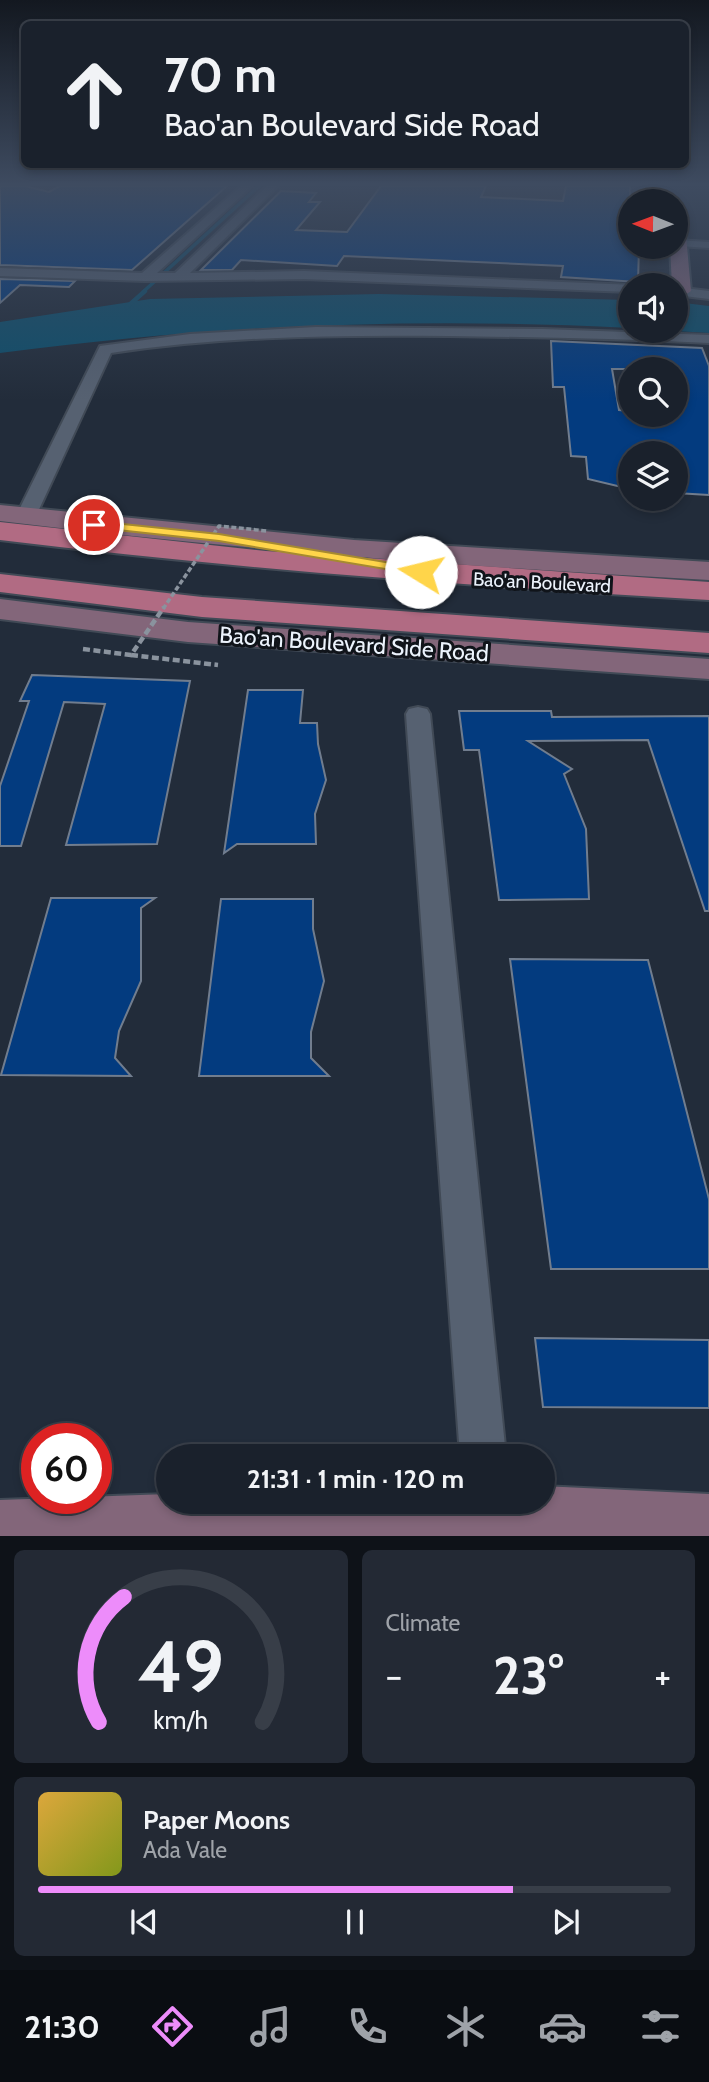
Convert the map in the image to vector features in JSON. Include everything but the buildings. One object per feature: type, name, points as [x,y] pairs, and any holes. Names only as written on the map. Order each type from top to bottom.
[{"type":"main road","points":[[13,514],[219,538],[449,557],[709,571]]},
{"type":"main road","name":"Bao'an Boulevard","points":[[0,531],[253,561],[446,576],[709,591]]},
{"type":"main road","points":[[219,538],[446,576]]},
{"type":"main road","points":[[0,583],[202,607],[709,643]]},
{"type":"main road","name":"Bao'an Boulevard Side Road","points":[[0,609],[188,632],[709,669]]},
{"type":"main road","points":[[310,615],[564,660]]},
{"type":"main road","points":[[555,1504],[709,1530]]},
{"type":"main road","points":[[0,1535],[237,1514]]},
{"type":"street","points":[[149,277],[170,258]]},
{"type":"street","points":[[174,277],[195,258]]},
{"type":"street","points":[[0,272],[149,277],[304,275],[618,288]]},
{"type":"street","points":[[688,292],[709,295]]},
{"type":"street","points":[[13,514],[105,349],[177,337],[273,332],[609,334],[709,339]]},
{"type":"street","points":[[418,714],[482,1444]]},
{"type":"path","points":[[131,655],[219,526],[267,531]]},
{"type":"path","points":[[83,649],[218,665]]},
{"type":"water","points":[[379,294],[618,300],[618,328],[472,323],[314,326],[157,336],[0,353],[0,322],[150,299]]},
{"type":"water","points":[[688,303],[709,306],[709,333],[688,332]]},
{"type":"waterway","points":[[143,292],[181,258]]},
{"type":"waterway","points":[[127,307],[145,291]]},
{"type":"route","points":[[94,525],[219,538],[421,572]]}]
